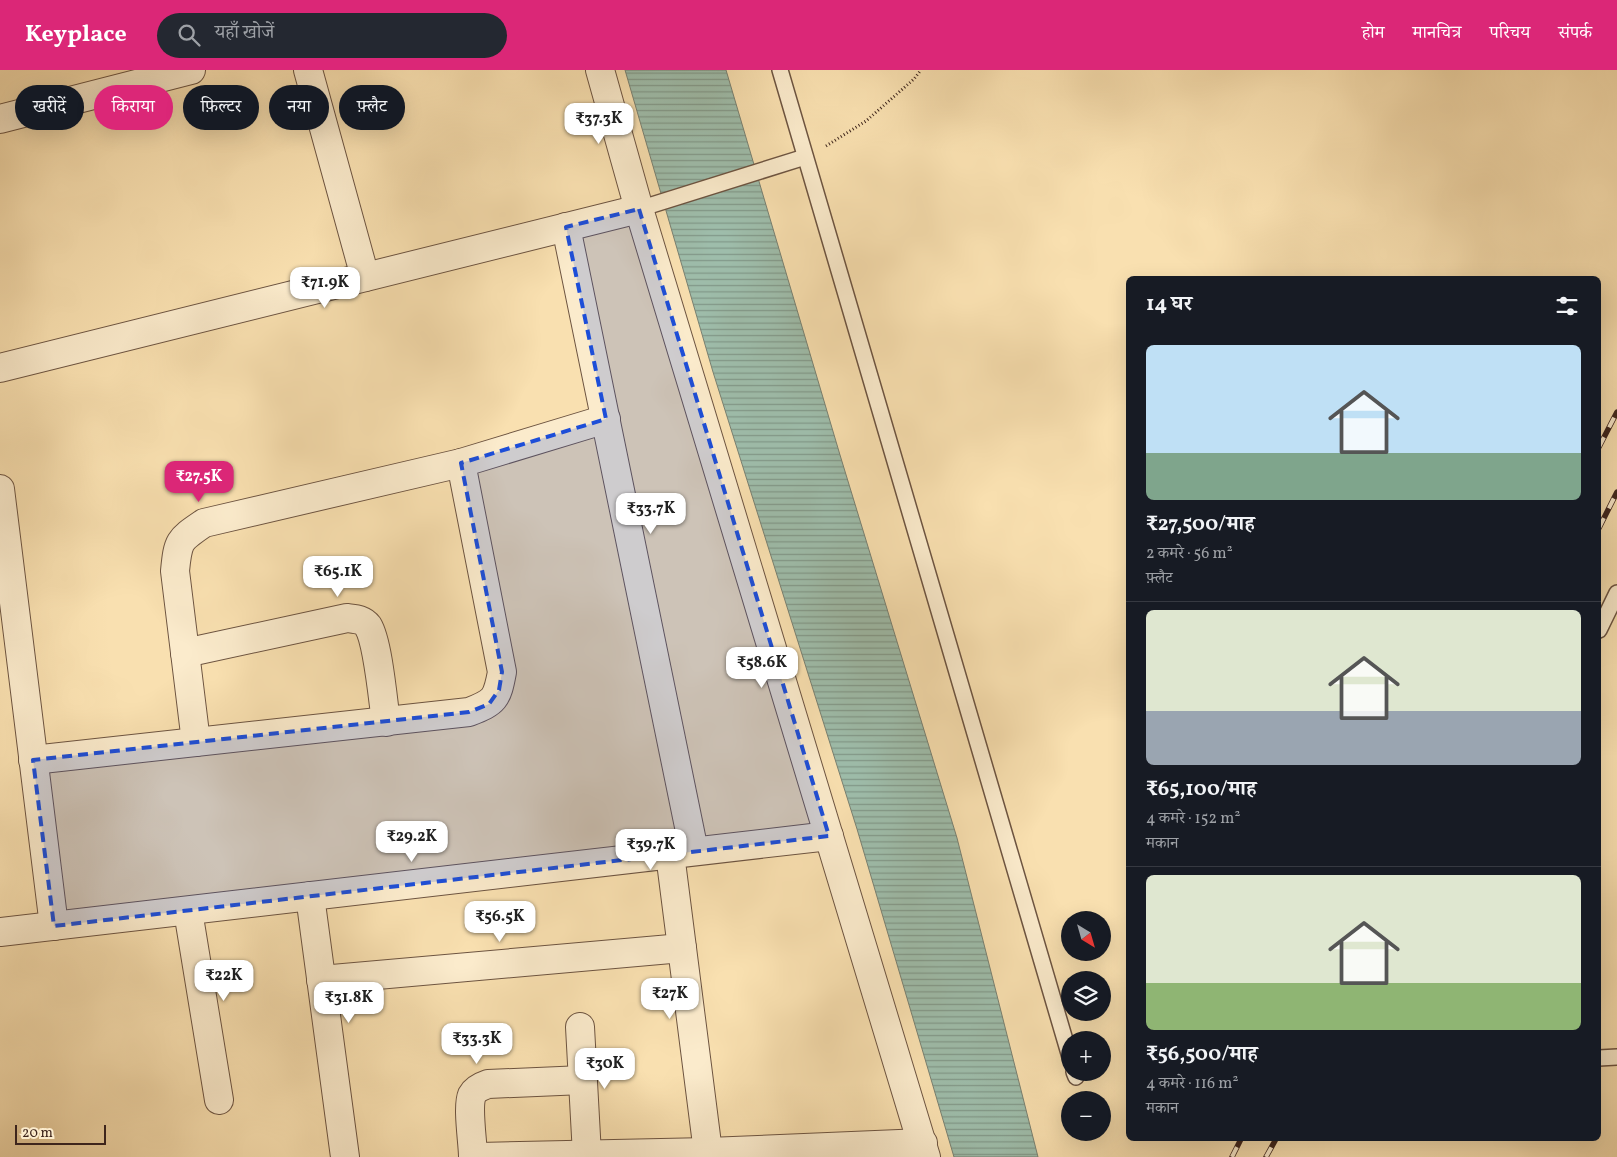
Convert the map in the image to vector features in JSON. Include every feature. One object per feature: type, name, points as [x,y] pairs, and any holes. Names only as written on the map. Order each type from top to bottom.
[{"type":"street","points":[[0,119],[191,70]]},
{"type":"street","points":[[308,70],[365,277]]},
{"type":"street","points":[[479,1157],[924,1150],[829,836],[645,206],[600,70]]},
{"type":"street","points":[[0,368],[645,206]]},
{"type":"street","points":[[566,227],[606,419],[682,853],[682,948],[708,1152]]},
{"type":"street","points":[[196,742],[175,571],[178,548],[185,536],[204,524],[461,463],[606,419]]},
{"type":"street","points":[[34,760],[469,712],[489,704],[499,690],[502,672],[461,463]]},
{"type":"street","points":[[0,489],[6,589],[34,760],[54,926]]},
{"type":"street","points":[[185,653],[347,618],[359,620],[367,625],[373,638],[386,722]]},
{"type":"street","points":[[0,932],[829,836]]},
{"type":"street","points":[[310,896],[345,1157]]},
{"type":"street","points":[[188,910],[219,1100]]},
{"type":"street","points":[[321,980],[682,948]]},
{"type":"street","points":[[580,1027],[587,1155]]},
{"type":"street","points":[[473,1157],[470,1105],[472,1094],[479,1087],[488,1084],[583,1080]]},
{"type":"lane","points":[[780,70],[1062,1031]]},
{"type":"lane","points":[[645,206],[805,157]]},
{"type":"lane","points":[[1601,626],[1617,593]]},
{"type":"lane","points":[[1601,1058],[1617,1056]]},
{"type":"path","points":[[805,157],[866,121],[914,79],[921,70]]},
{"type":"highlighted area","points":[[639,209],[829,836],[54,926],[33,760],[469,712],[489,704],[499,690],[502,672],[461,463],[606,419],[566,227]]},
{"type":"shaded area","points":[[625,70],[726,70],[840,455],[957,838],[1038,1157],[954,1157],[857,829],[713,372]]},
{"type":"railway","points":[[1601,443],[1617,412]]},
{"type":"railway","points":[[1601,524],[1617,492]]},
{"type":"railway","points":[[1232,1157],[1240,1141]]},
{"type":"railway","points":[[1266,1157],[1275,1141]]}]
